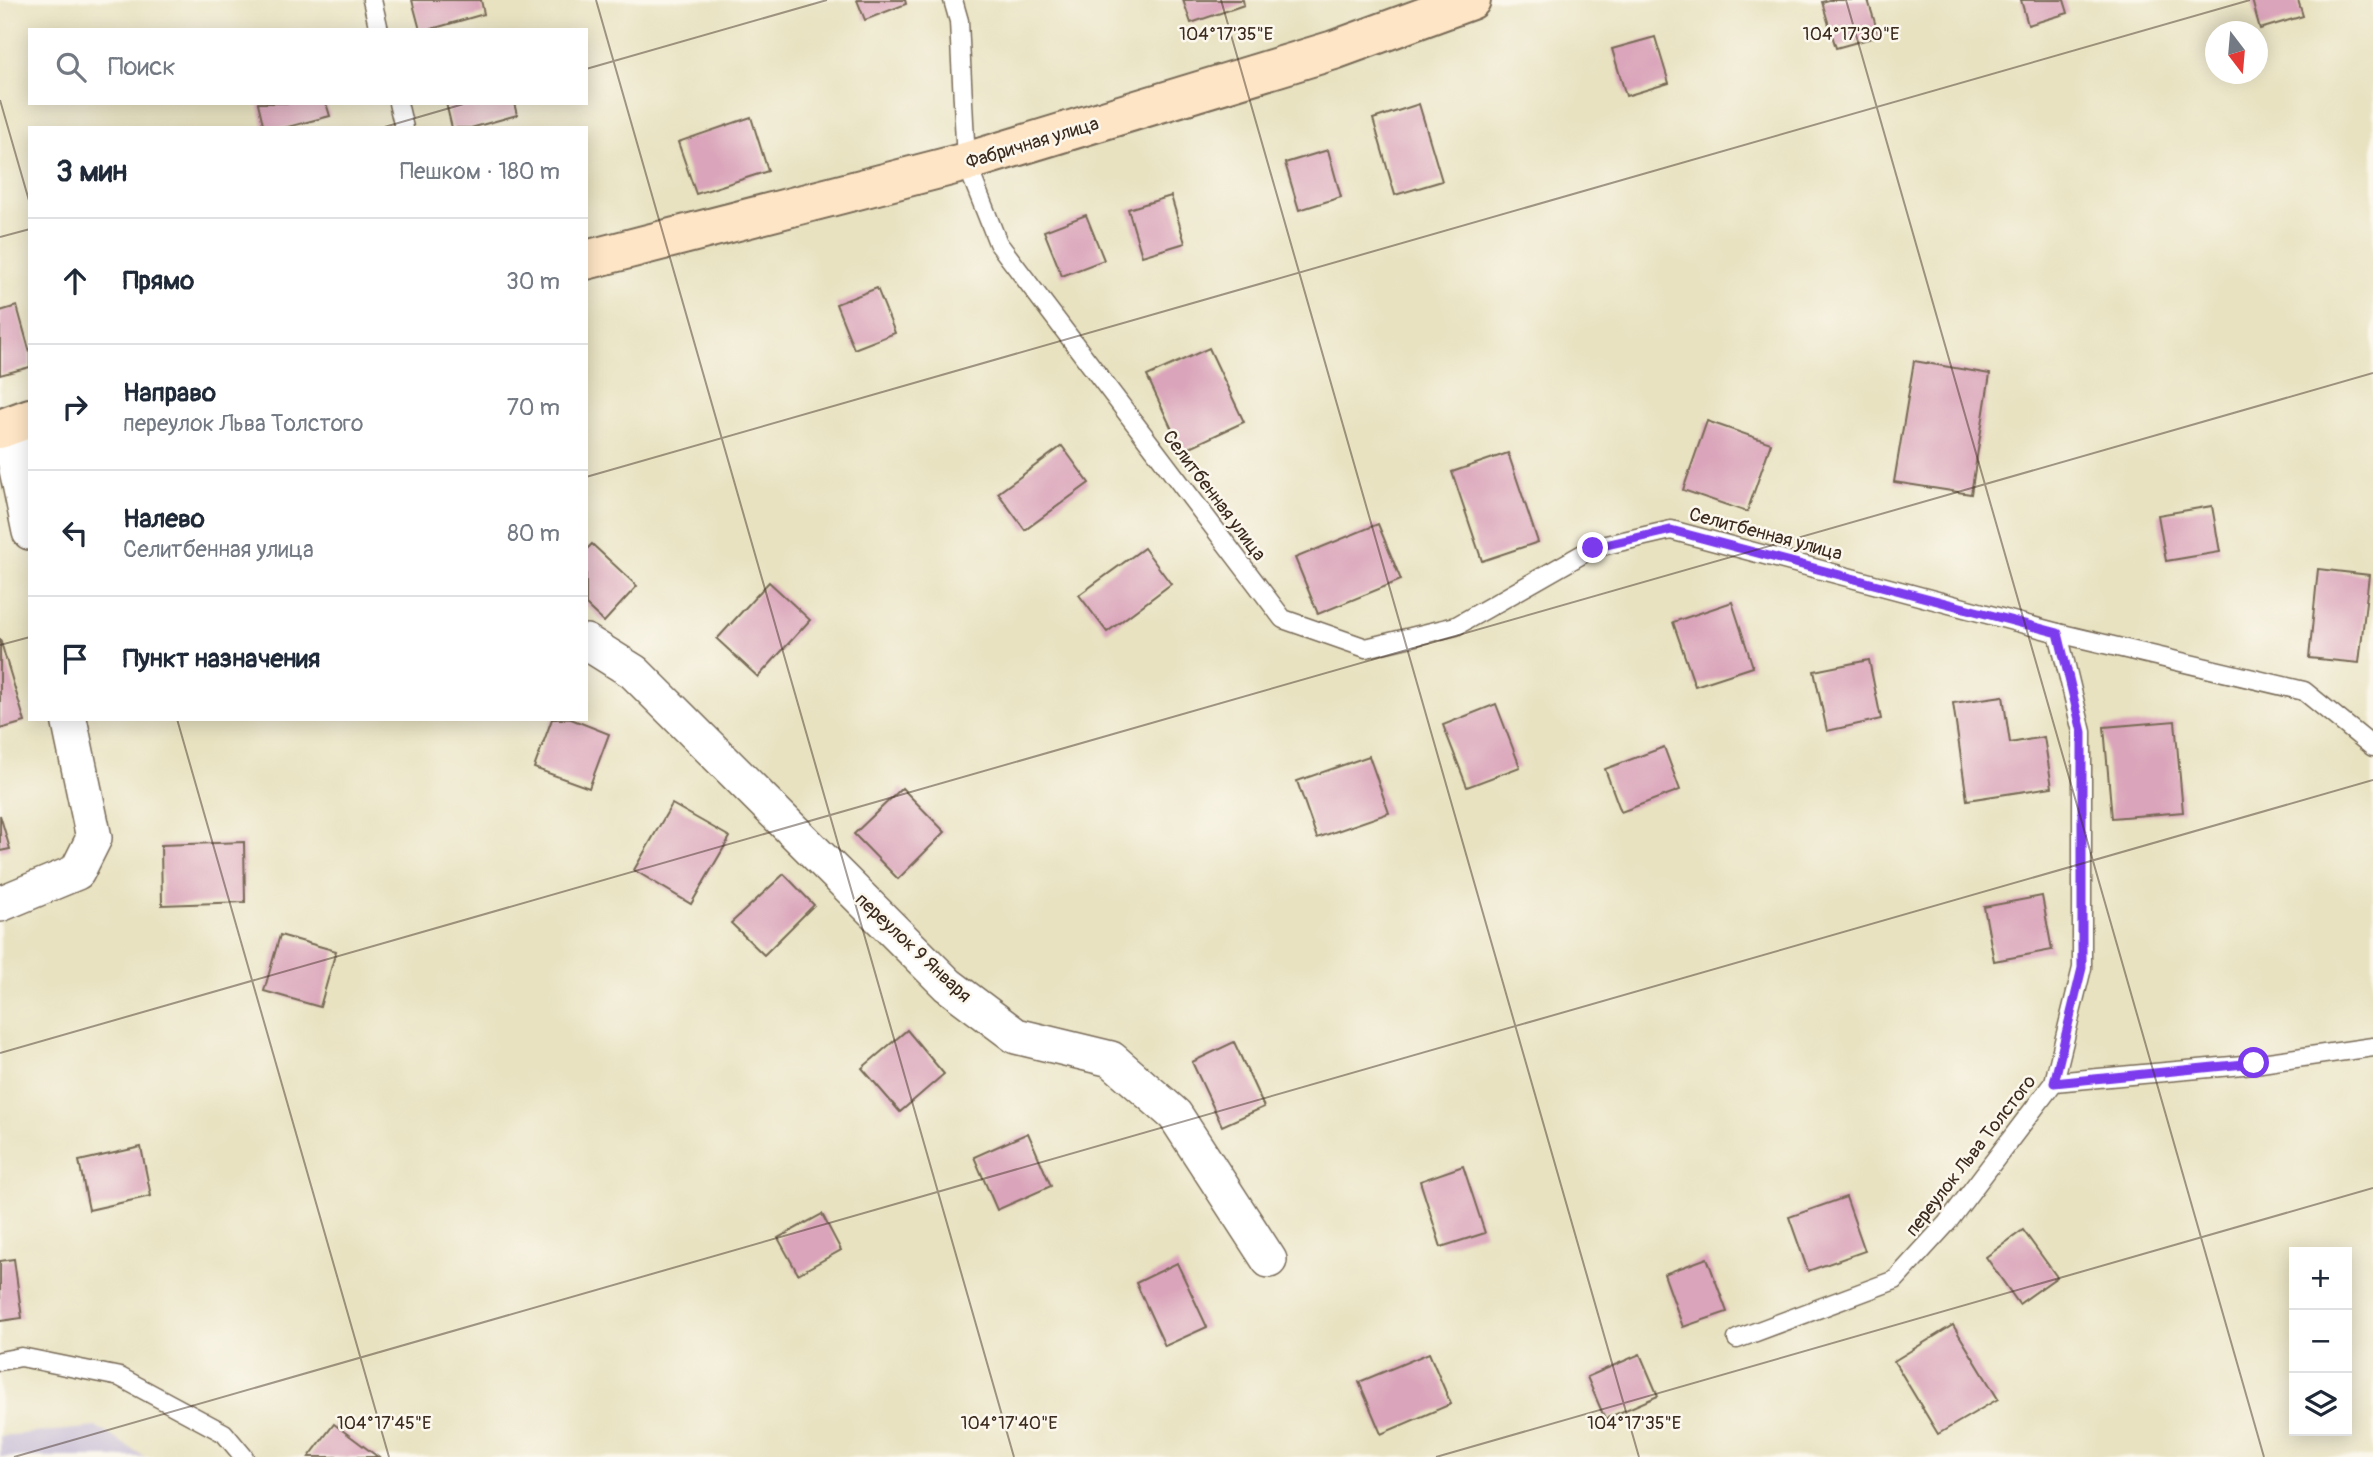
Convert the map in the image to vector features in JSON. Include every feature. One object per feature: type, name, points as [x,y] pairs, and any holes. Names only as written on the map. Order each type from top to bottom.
[{"type":"street","name":"Фабричная улица","points":[[588,259],[966,162],[1334,50],[1471,0]]},
{"type":"street","points":[[17,426],[28,516]]},
{"type":"street","name":"переулок 9 Января","points":[[588,643],[634,672],[948,985],[1016,1036],[1111,1059],[1175,1115],[1269,1260]]},
{"type":"street","points":[[0,904],[77,872],[94,838],[69,721]]},
{"type":"lane","points":[[372,0],[379,28]]},
{"type":"lane","name":"Селитбенная улица","points":[[953,0],[959,21],[966,162],[998,243],[1283,620],[1366,648],[1456,626],[1593,548],[1671,530],[2058,633],[2304,691],[2373,747]]},
{"type":"lane","points":[[398,105],[404,126]]},
{"type":"lane","name":"переулок Льва Толстого","points":[[1737,1339],[1895,1280],[1947,1223],[2054,1083],[2082,968],[2082,732],[2058,633]]},
{"type":"lane","points":[[2054,1083],[2254,1063],[2373,1047]]},
{"type":"lane","points":[[0,1362],[21,1357],[120,1377],[224,1433],[244,1457]]},
{"type":"shaded area","points":[[97,1427],[145,1457],[0,1457],[0,1436]]},
{"type":"building","points":[[412,0],[481,0],[484,14],[435,28],[419,28]]},
{"type":"building","points":[[857,0],[905,0],[906,4],[865,20]]},
{"type":"building","points":[[1183,0],[1243,0],[1244,5],[1191,23]]},
{"type":"building","points":[[1868,0],[1879,36],[1836,48],[1822,2]]},
{"type":"building","points":[[2021,0],[2064,0],[2068,13],[2028,25]]},
{"type":"building","points":[[2252,0],[2298,0],[2303,16],[2268,27],[2268,21],[2258,21]]},
{"type":"building","points":[[1655,37],[1669,83],[1626,96],[1612,49]]},
{"type":"building","points":[[1419,104],[1442,181],[1395,195],[1373,119]]},
{"type":"building","points":[[258,105],[327,105],[330,116],[292,126],[264,126]]},
{"type":"building","points":[[446,105],[514,105],[517,115],[478,126],[452,126]]},
{"type":"building","points":[[751,117],[768,171],[696,194],[678,142]]},
{"type":"building","points":[[1328,150],[1341,197],[1299,210],[1285,163]]},
{"type":"building","points":[[1171,196],[1185,243],[1142,256],[1128,209]]},
{"type":"building","points":[[1086,215],[1104,260],[1062,276],[1044,231]]},
{"type":"building","points":[[877,288],[895,333],[854,349],[836,304]]},
{"type":"building","points":[[17,306],[28,346],[28,368],[0,375],[0,311]]},
{"type":"building","points":[[1209,348],[1244,422],[1182,451],[1147,376]]},
{"type":"building","points":[[1914,361],[1990,374],[1971,494],[1894,482]]},
{"type":"building","points":[[1707,421],[1771,443],[1747,512],[1683,490]]},
{"type":"building","points":[[1062,446],[1089,483],[1025,530],[998,493]]},
{"type":"building","points":[[1508,453],[1538,542],[1482,561],[1452,472]]},
{"type":"building","points":[[2212,506],[2220,552],[2166,561],[2158,515]]},
{"type":"building","points":[[1378,524],[1401,580],[1318,614],[1295,558]]},
{"type":"building","points":[[592,544],[637,586],[604,622],[588,607],[588,548]]},
{"type":"building","points":[[1144,548],[1171,584],[1107,632],[1079,595]]},
{"type":"building","points":[[2318,569],[2369,575],[2359,663],[2309,658]]},
{"type":"building","points":[[769,582],[810,620],[758,677],[717,639]]},
{"type":"building","points":[[1732,602],[1753,667],[1695,686],[1673,622]]},
{"type":"building","points":[[0,639],[25,722],[0,729]]},
{"type":"building","points":[[1869,660],[1881,719],[1827,731],[1814,671]]},
{"type":"building","points":[[2003,696],[2010,743],[2044,737],[2052,787],[1967,800],[1953,703]]},
{"type":"building","points":[[1496,704],[1520,767],[1467,787],[1443,725]]},
{"type":"building","points":[[551,721],[576,721],[609,734],[589,788],[534,768]]},
{"type":"building","points":[[2175,721],[2183,812],[2112,818],[2104,727]]},
{"type":"building","points":[[1664,747],[1680,790],[1621,812],[1605,769]]},
{"type":"building","points":[[1369,756],[1389,813],[1317,838],[1297,781]]},
{"type":"building","points":[[902,788],[945,832],[898,879],[854,834]]},
{"type":"building","points":[[672,804],[730,837],[691,904],[634,870]]},
{"type":"building","points":[[0,815],[10,849],[0,851]]},
{"type":"building","points":[[244,842],[245,902],[162,905],[161,845]]},
{"type":"building","points":[[784,874],[814,905],[764,955],[731,923]]},
{"type":"building","points":[[2042,896],[2052,950],[1994,961],[1984,907]]},
{"type":"building","points":[[280,935],[336,951],[320,1007],[264,991]]},
{"type":"building","points":[[907,1030],[944,1074],[900,1112],[862,1068]]},
{"type":"building","points":[[1234,1042],[1264,1107],[1222,1126],[1192,1062]]},
{"type":"building","points":[[1028,1133],[1051,1186],[997,1210],[974,1157]]},
{"type":"building","points":[[141,1147],[151,1196],[89,1210],[79,1161]]},
{"type":"building","points":[[1463,1166],[1485,1233],[1441,1247],[1420,1181]]},
{"type":"building","points":[[1846,1197],[1865,1251],[1808,1271],[1789,1217]]},
{"type":"building","points":[[822,1214],[841,1250],[798,1274],[778,1238]]},
{"type":"building","points":[[2023,1230],[2057,1277],[2019,1304],[1986,1257]]},
{"type":"building","points":[[1707,1258],[1727,1312],[1683,1327],[1664,1274]]},
{"type":"building","points":[[14,1259],[22,1318],[0,1321],[0,1261]]},
{"type":"building","points":[[1177,1263],[1207,1327],[1165,1346],[1136,1283]]},
{"type":"building","points":[[1953,1325],[1998,1399],[1938,1434],[1894,1361]]},
{"type":"building","points":[[1429,1353],[1451,1404],[1381,1434],[1359,1382]]},
{"type":"building","points":[[1640,1354],[1658,1396],[1605,1419],[1587,1377]]},
{"type":"building","points":[[334,1424],[378,1457],[309,1457]]},
{"type":"route","points":[[1593,548],[1671,530],[2058,633],[2082,732],[2082,968],[2054,1083],[2254,1063]]}]
